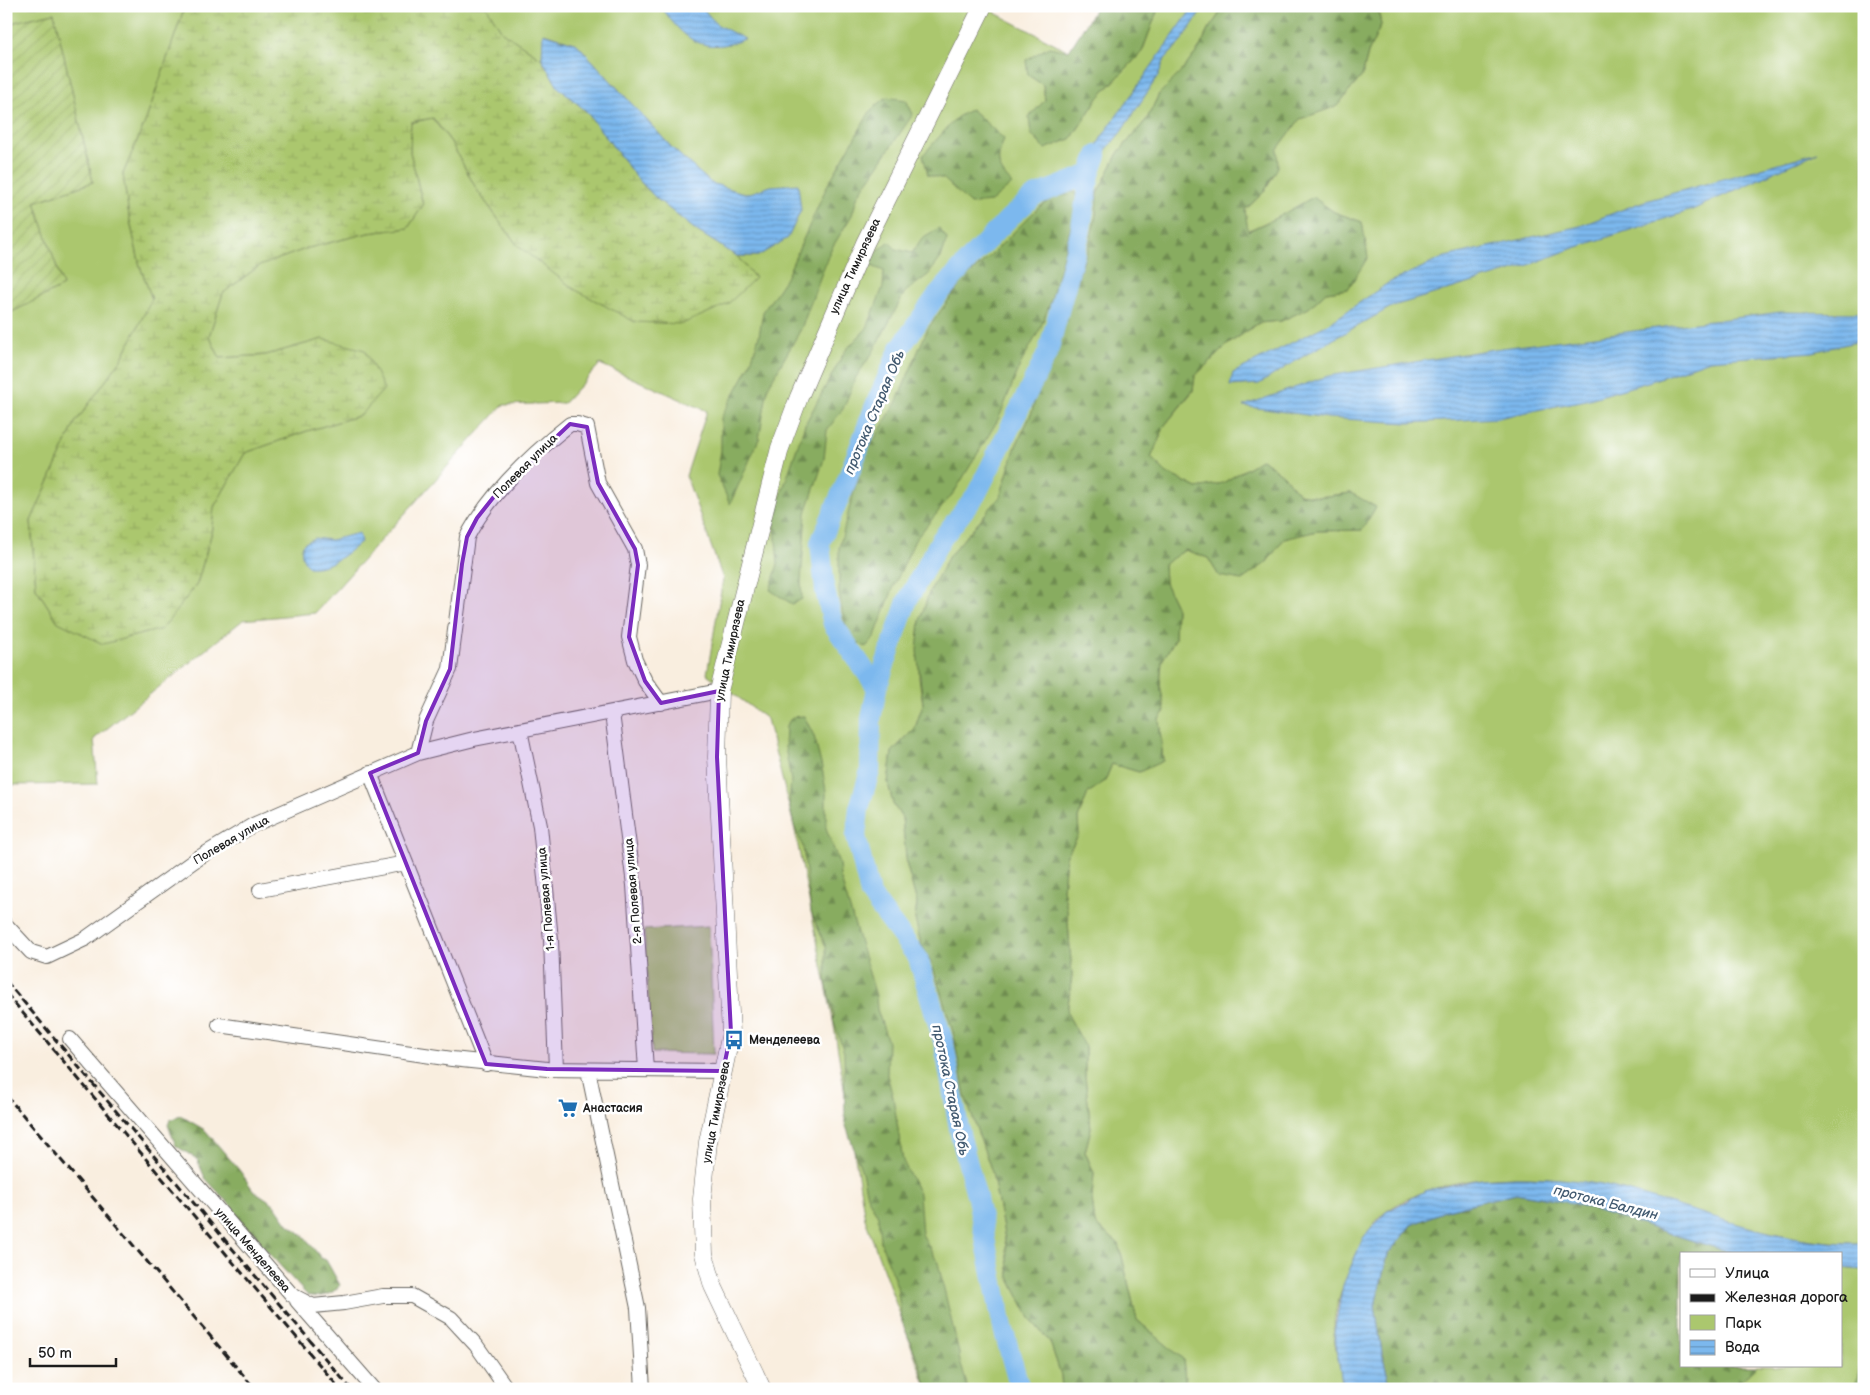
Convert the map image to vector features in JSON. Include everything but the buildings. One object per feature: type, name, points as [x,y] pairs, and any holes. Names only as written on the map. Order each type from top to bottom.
[{"type":"street","name":"улица Тимирязева","points":[[762,1389],[713,1286],[704,1254],[702,1199],[708,1142],[731,1033],[717,756],[719,691],[780,448],[798,397],[865,243],[983,6]]},
{"type":"street","name":"Полевая улица","points":[[418,753],[426,721],[450,669],[462,564],[467,537],[477,518],[496,494],[556,435],[570,424],[587,427],[598,484],[635,549],[638,565],[629,637],[635,660],[661,703]]},
{"type":"street","name":"Полевая улица","points":[[6,925],[31,952],[47,957],[84,940],[198,858],[253,825],[418,753],[520,730],[719,691]]},
{"type":"street","name":"2-я Полевая улица","points":[[612,713],[634,885],[646,1070]]},
{"type":"street","name":"1-я Полевая улица","points":[[520,730],[540,826],[551,940],[556,1069]]},
{"type":"street","points":[[370,773],[486,1064]]},
{"type":"street","points":[[260,890],[406,863]]},
{"type":"street","points":[[219,1025],[486,1064],[588,1070],[723,1071]]},
{"type":"street","name":"улица Менделеева","points":[[70,1039],[292,1295],[314,1306],[383,1296],[412,1296],[451,1318],[476,1345],[507,1389]]},
{"type":"street","points":[[588,1070],[638,1308],[643,1389]]},
{"type":"street","points":[[292,1295],[374,1389]]},
{"type":"highlighted area","points":[[570,424],[587,427],[598,483],[635,549],[638,565],[629,637],[645,681],[661,703],[719,691],[717,757],[731,1033],[723,1071],[547,1069],[486,1064],[370,773],[418,753],[426,721],[450,669],[462,564],[467,537],[477,518],[496,494]]},
{"type":"green space","points":[[6,6],[185,6],[146,120],[123,174],[129,216],[140,266],[152,299],[121,360],[75,423],[31,521],[36,588],[58,622],[161,629],[197,584],[211,535],[214,507],[245,453],[307,431],[361,415],[323,339],[266,355],[220,358],[209,336],[223,293],[259,266],[308,248],[368,233],[408,228],[423,205],[410,152],[410,123],[432,118],[451,142],[477,190],[518,246],[755,278],[737,256],[758,256],[771,186],[747,195],[711,183],[673,149],[577,44],[544,33],[542,59],[502,32],[486,6],[998,6],[995,13],[1069,51],[1028,75],[1043,85],[1045,100],[1071,139],[1098,98],[1142,52],[1159,6],[1225,6],[1208,30],[1199,49],[1181,72],[1159,94],[1147,119],[1118,153],[1097,194],[1096,215],[1088,249],[1075,285],[1058,350],[1035,398],[1032,412],[1016,446],[1000,497],[949,556],[929,593],[920,621],[919,678],[923,704],[915,728],[892,752],[888,783],[893,804],[902,818],[907,866],[917,903],[915,919],[921,944],[932,964],[953,1032],[965,1096],[992,1172],[1005,1239],[1009,1277],[1031,1320],[1050,1342],[1061,1375],[1062,1389],[927,1389],[865,1219],[833,1020],[794,826],[767,719],[707,674],[723,579],[686,476],[707,411],[600,364],[564,403],[503,405],[315,613],[243,620],[94,739],[98,784],[6,785],[6,315],[63,286],[35,202],[93,182],[54,13],[6,24]]},
{"type":"green space","points":[[185,6],[486,6],[502,32],[542,59],[558,87],[586,111],[637,178],[656,198],[697,231],[737,256],[755,278],[728,304],[682,324],[635,322],[574,289],[518,246],[477,190],[451,142],[433,118],[411,122],[410,152],[423,205],[408,228],[368,233],[308,248],[259,266],[223,293],[209,336],[220,358],[266,355],[323,339],[365,350],[384,389],[361,415],[307,431],[245,453],[214,507],[211,535],[197,584],[162,629],[103,644],[58,622],[36,588],[31,521],[75,423],[121,360],[152,299],[140,266],[129,216],[123,174],[146,120]]},
{"type":"green space","points":[[1097,6],[1159,6],[1142,52],[1098,98],[1071,139],[1045,149],[1031,134],[1029,117],[1045,100],[1043,85],[1028,75],[1026,60],[1049,47],[1069,51]]},
{"type":"green space","points":[[1225,6],[1381,6],[1378,9],[1381,25],[1368,53],[1362,76],[1337,106],[1300,119],[1277,150],[1278,167],[1264,192],[1245,210],[1248,231],[1313,197],[1334,212],[1362,222],[1368,257],[1348,289],[1326,292],[1309,308],[1281,321],[1258,323],[1227,345],[1195,376],[1193,390],[1165,425],[1151,458],[1167,473],[1197,488],[1223,483],[1262,459],[1284,476],[1299,494],[1319,497],[1351,493],[1376,507],[1362,530],[1317,531],[1284,539],[1266,563],[1242,580],[1219,576],[1208,558],[1185,550],[1164,564],[1165,583],[1176,606],[1175,639],[1162,661],[1160,685],[1165,711],[1159,719],[1163,761],[1139,772],[1112,764],[1105,781],[1088,793],[1078,818],[1079,834],[1066,857],[1063,889],[1067,909],[1072,975],[1067,1013],[1085,1046],[1085,1077],[1091,1128],[1085,1152],[1094,1173],[1092,1198],[1095,1224],[1119,1244],[1137,1320],[1183,1359],[1186,1389],[1062,1389],[1061,1375],[1050,1342],[1031,1320],[1009,1277],[1005,1239],[992,1172],[965,1096],[953,1032],[932,964],[921,944],[915,919],[917,903],[907,866],[902,818],[893,804],[888,783],[892,752],[915,728],[923,704],[917,651],[920,621],[929,593],[949,556],[1000,497],[1016,446],[1032,412],[1035,398],[1058,350],[1075,285],[1088,249],[1096,215],[1097,194],[1118,153],[1147,119],[1159,94],[1181,72],[1199,49],[1208,30]]},
{"type":"green space","points":[[1381,6],[1864,6],[1864,1243],[1838,1243],[1785,1236],[1733,1223],[1620,1189],[1558,1179],[1528,1177],[1497,1178],[1467,1181],[1438,1187],[1411,1197],[1382,1215],[1364,1238],[1355,1257],[1344,1284],[1334,1324],[1343,1389],[1186,1389],[1183,1359],[1137,1320],[1119,1244],[1095,1224],[1092,1198],[1094,1173],[1085,1152],[1091,1128],[1085,1077],[1085,1047],[1067,1013],[1072,975],[1067,909],[1063,889],[1066,857],[1079,834],[1078,818],[1088,793],[1105,781],[1112,764],[1139,772],[1163,760],[1159,719],[1165,711],[1160,685],[1162,661],[1175,639],[1176,606],[1165,583],[1164,563],[1185,550],[1208,558],[1219,576],[1266,563],[1284,539],[1317,531],[1362,530],[1351,493],[1319,497],[1299,494],[1284,476],[1262,459],[1223,483],[1197,488],[1167,473],[1151,458],[1165,425],[1193,391],[1195,376],[1227,345],[1259,323],[1281,321],[1308,308],[1326,292],[1347,289],[1362,222],[1334,212],[1313,198],[1247,231],[1245,210],[1269,184],[1275,169],[1276,150],[1300,119],[1337,106],[1362,76],[1368,53],[1381,25],[1378,9]]},
{"type":"green space","points":[[54,13],[93,182],[35,202],[63,286],[6,315],[6,24]]},
{"type":"green space","points":[[887,97],[906,100],[913,114],[858,195],[852,215],[830,251],[801,329],[768,387],[759,439],[730,504],[717,475],[721,450],[721,418],[750,365],[759,336],[763,312],[786,278],[827,186],[871,110]]},
{"type":"green space","points":[[971,109],[1004,139],[999,163],[1003,173],[1012,184],[991,202],[970,204],[944,179],[928,175],[923,155],[956,118]]},
{"type":"green space","points":[[1062,192],[1075,192],[1078,201],[1050,304],[1039,331],[1021,363],[999,418],[955,491],[915,540],[894,586],[875,636],[866,647],[851,639],[843,617],[839,592],[839,548],[862,460],[897,401],[928,328],[964,279],[1038,208]]},
{"type":"green space","points":[[939,228],[947,239],[941,258],[928,275],[905,292],[873,352],[856,377],[843,409],[827,430],[824,459],[806,513],[801,582],[802,599],[792,604],[770,590],[778,564],[774,516],[805,424],[845,351],[867,328],[883,287],[884,271],[869,265],[872,255],[889,242],[896,249],[912,253],[922,238]]},
{"type":"green space","points":[[804,716],[814,736],[822,768],[826,791],[826,828],[839,863],[840,876],[888,1042],[887,1075],[893,1097],[903,1161],[919,1194],[922,1234],[938,1263],[967,1389],[927,1389],[920,1365],[902,1322],[897,1286],[880,1240],[878,1216],[867,1196],[862,1172],[845,1123],[844,1052],[833,1020],[834,1016],[826,982],[826,947],[811,912],[803,847],[794,826],[789,804],[791,781],[785,747],[786,726],[792,717]]},
{"type":"green space","points":[[709,926],[714,1054],[652,1053],[644,930]]},
{"type":"green space","points":[[181,1116],[205,1130],[240,1171],[253,1190],[274,1204],[288,1224],[304,1236],[321,1258],[326,1260],[340,1285],[337,1288],[325,1295],[316,1297],[307,1295],[243,1225],[233,1208],[205,1178],[197,1159],[176,1146],[168,1125],[170,1120]]},
{"type":"green space","points":[[1516,1193],[1572,1203],[1730,1252],[1680,1252],[1680,1368],[1755,1368],[1732,1389],[1391,1389],[1382,1353],[1375,1305],[1388,1254],[1411,1225],[1447,1210]]},
{"type":"green space","points":[[1842,1268],[1864,1270],[1864,1347],[1855,1389],[1732,1389],[1755,1368],[1842,1368]]},
{"type":"green space","points":[[1864,1347],[1864,1389],[1855,1389]]},
{"type":"water","points":[[661,6],[701,6],[716,24],[745,39],[718,46],[696,42],[678,28]]},
{"type":"water","points":[[1194,6],[1205,6],[1180,43],[1165,59],[1158,76],[1121,132],[1106,150],[1095,173],[1089,180],[1087,179],[1085,169],[1101,138]]},
{"type":"water","points":[[543,33],[577,44],[673,149],[711,183],[747,194],[771,186],[798,184],[801,210],[788,238],[758,256],[737,256],[697,231],[656,198],[637,178],[586,111],[558,87],[542,59]]},
{"type":"water","points":[[1818,152],[1692,210],[1571,249],[1521,268],[1393,306],[1307,354],[1259,384],[1230,386],[1233,373],[1330,323],[1388,283],[1445,257],[1580,226],[1642,202]]},
{"type":"water","points":[[1781,312],[1864,313],[1864,340],[1813,352],[1710,360],[1651,381],[1586,400],[1498,418],[1408,423],[1328,418],[1243,406],[1328,376],[1494,349]]},
{"type":"water","points":[[359,533],[361,542],[330,563],[323,566],[309,567],[303,559],[303,544],[314,538],[331,540]]},
{"type":"water","name":"протока Балдин","points":[[1516,1177],[1553,1178],[1591,1183],[1646,1196],[1769,1232],[1832,1242],[1864,1243],[1864,1270],[1842,1268],[1842,1252],[1730,1252],[1572,1203],[1516,1193],[1447,1210],[1411,1225],[1388,1254],[1375,1305],[1382,1353],[1391,1389],[1343,1389],[1334,1332],[1343,1285],[1363,1238],[1386,1212],[1427,1190],[1482,1179]]},
{"type":"waterway","name":"протока Старая Обь","points":[[1020,1389],[1003,1328],[977,1198],[960,1134],[944,1044],[918,958],[870,894],[856,836],[859,808],[870,771],[871,719],[877,688],[907,601],[940,541],[976,495],[1048,352],[1080,233],[1090,174],[1097,155]]},
{"type":"waterway","name":"протока Старая Обь","points":[[877,688],[833,624],[825,590],[820,543],[847,480],[874,408],[900,348],[935,298],[976,252],[1009,218],[1034,196],[1090,174]]},
{"type":"railway","points":[[6,981],[351,1389]]},
{"type":"railway","points":[[6,993],[340,1389]]},
{"type":"railway","points":[[6,1095],[255,1389]]},
{"type":"place","name":"Менделеева","points":[[734,1040]]},
{"type":"place","name":"Анастасия","points":[[568,1108]]}]
